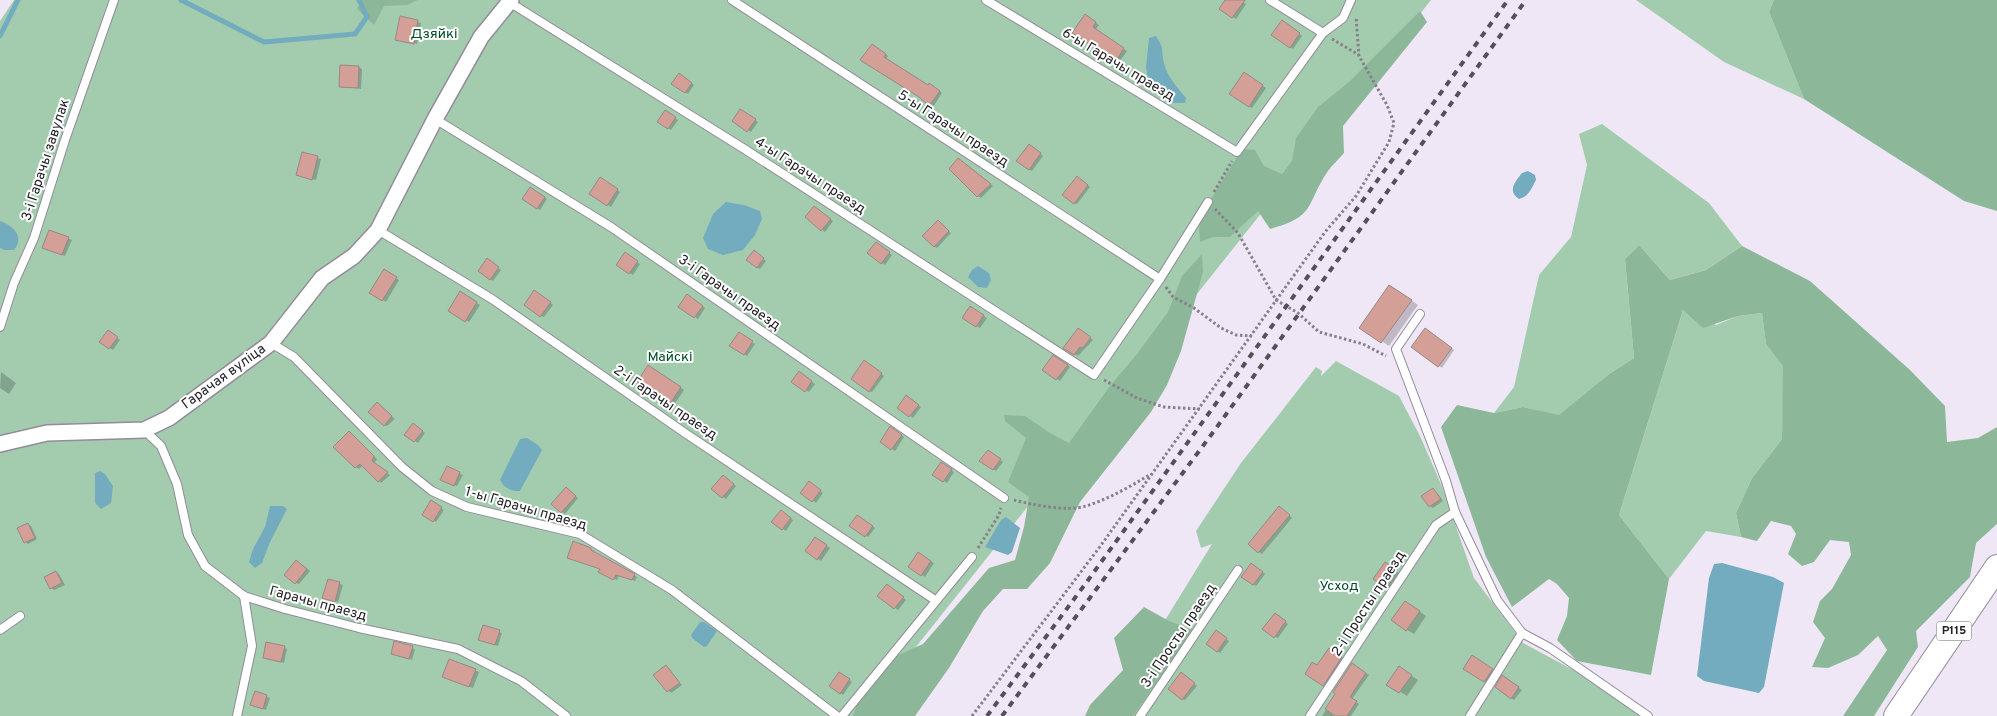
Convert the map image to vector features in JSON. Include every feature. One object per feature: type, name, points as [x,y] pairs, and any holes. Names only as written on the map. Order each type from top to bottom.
[{"type":"main road","name":"Р115","points":[[1896,716],[1905,706],[1997,566]]},
{"type":"street","name":"Гарачая вуліца","points":[[0,444],[47,434],[144,430],[168,418],[271,343],[322,278],[354,256],[378,230],[435,118],[481,37],[510,1]]},
{"type":"lane","name":"3-і Гарачы завулак","points":[[0,326],[14,283],[34,238],[65,140],[114,0]]},
{"type":"lane","name":"5-ы Гарачы праезд","points":[[732,0],[1160,279]]},
{"type":"lane","name":"6-ы Гарачы праезд","points":[[986,0],[1237,152]]},
{"type":"lane","points":[[1270,0],[1322,33]]},
{"type":"lane","points":[[1237,152],[1322,33],[1342,18],[1351,0]]},
{"type":"lane","name":"4-ы Гарачы праезд","points":[[510,1],[746,150],[1094,375]]},
{"type":"lane","name":"3-і Гарачы праезд","points":[[435,118],[611,227],[1004,498]]},
{"type":"lane","points":[[1094,375],[1160,279],[1208,202]]},
{"type":"lane","name":"2-і Гарачы праезд","points":[[378,230],[492,299],[685,433],[935,600]]},
{"type":"lane","points":[[1420,314],[1396,349],[1446,481],[1455,512],[1497,600],[1522,633],[1550,648],[1646,715]]},
{"type":"lane","name":"1-ы Гарачы праезд","points":[[271,343],[294,357],[402,467],[432,491],[466,507],[580,534],[672,590],[837,716]]},
{"type":"lane","name":"Гарачы праезд","points":[[144,430],[161,446],[177,484],[188,535],[205,566],[244,596],[285,609],[359,628],[458,649],[521,680],[566,716]]},
{"type":"lane","name":"2-і Просты праезд","points":[[1310,716],[1436,525],[1455,512]]},
{"type":"lane","points":[[842,716],[972,557]]},
{"type":"lane","name":"3-і Просты праезд","points":[[1140,716],[1238,570]]},
{"type":"lane","points":[[237,716],[252,646],[244,596]]},
{"type":"lane","points":[[0,630],[20,616]]},
{"type":"lane","points":[[1470,716],[1522,633]]},
{"type":"lane","points":[[1887,716],[1905,706]]},
{"type":"path","points":[[972,716],[1099,548],[1325,232],[1356,196],[1389,142],[1394,123],[1388,105],[1359,56],[1356,34],[1356,8]]},
{"type":"path","points":[[1322,33],[1359,56]]},
{"type":"path","points":[[1237,152],[1208,202],[1238,233],[1276,300],[1298,313],[1319,332],[1363,344],[1402,365]]},
{"type":"path","points":[[1160,279],[1173,297],[1194,308],[1221,328],[1236,335],[1252,336]]},
{"type":"path","points":[[1094,375],[1137,398],[1164,407],[1200,408]]},
{"type":"path","points":[[972,557],[999,515],[1004,498],[1042,507],[1085,507],[1120,492],[1154,472]]},
{"type":"green space","name":"Майскі","points":[[14,0],[1431,0],[861,716],[0,716],[0,21]]},
{"type":"green space","points":[[362,0],[418,0],[407,5],[384,6],[374,25],[357,9]]},
{"type":"green space","points":[[1636,0],[1774,0],[1769,12],[1804,99],[1724,62]]},
{"type":"green space","points":[[1774,0],[1997,0],[1997,211],[1964,201],[1804,99],[1769,12]]},
{"type":"green space","points":[[1420,11],[1427,22],[1343,126],[1344,153],[1328,171],[1303,214],[1285,224],[1270,229],[1258,211],[1230,237],[1213,237],[1200,242],[1199,228],[1203,212],[1242,149],[1255,150],[1264,166],[1282,174],[1292,161],[1296,138],[1318,107],[1349,82]]},
{"type":"green space","points":[[1602,124],[1709,203],[1742,246],[1706,270],[1670,280],[1639,245],[1625,259],[1634,358],[1609,374],[1559,416],[1523,407],[1494,413],[1514,387],[1539,275],[1571,237],[1587,165],[1579,134]]},
{"type":"green space","points":[[1639,245],[1670,280],[1706,270],[1742,246],[1810,281],[1910,370],[1945,406],[1947,442],[1978,438],[1997,427],[1997,524],[1976,543],[1970,577],[1916,631],[1918,647],[1874,716],[1843,716],[1887,650],[1878,636],[1858,655],[1828,668],[1812,667],[1825,638],[1813,622],[1820,601],[1832,589],[1851,555],[1849,542],[1830,540],[1814,562],[1802,566],[1788,554],[1796,534],[1791,526],[1771,521],[1757,541],[1741,537],[1736,513],[1752,478],[1782,439],[1783,366],[1766,344],[1762,313],[1738,316],[1703,328],[1683,310],[1619,515],[1669,579],[1651,675],[1577,661],[1557,640],[1567,616],[1569,598],[1557,584],[1549,579],[1512,607],[1486,557],[1441,427],[1457,405],[1494,413],[1523,407],[1559,415],[1609,374],[1634,358],[1625,259]]},
{"type":"green space","points":[[1202,254],[1203,272],[1181,351],[1167,385],[1151,412],[1080,502],[1050,563],[1027,589],[1003,589],[983,611],[949,668],[915,716],[853,716],[863,687],[894,657],[923,644],[989,568],[1015,560],[1024,527],[1029,497],[1008,482],[1026,438],[1005,421],[1004,415],[1025,416],[1069,443],[1110,386],[1137,354],[1168,312],[1182,276]]},
{"type":"green space","points":[[1683,310],[1716,325],[1738,316],[1762,313],[1766,344],[1784,366],[1782,439],[1752,478],[1736,513],[1741,537],[1706,531],[1669,579],[1619,515]]},
{"type":"green space","name":"Усход","points":[[1336,361],[1399,396],[1420,436],[1441,484],[1474,578],[1523,643],[1618,694],[1644,716],[1106,716],[1212,544],[1201,548],[1196,531],[1241,463],[1316,367],[1322,371],[1321,376]]},
{"type":"green space","points":[[1144,607],[1169,621],[1193,630],[1133,716],[1085,716],[1090,705],[1123,670],[1114,638]]},
{"type":"water","points":[[1156,36],[1162,47],[1164,63],[1168,73],[1186,98],[1185,103],[1173,103],[1149,86],[1146,67],[1149,38]]},
{"type":"water","points":[[1528,171],[1535,175],[1536,180],[1528,194],[1519,199],[1513,193],[1513,186],[1522,173]]},
{"type":"water","points":[[726,202],[744,205],[760,211],[762,219],[755,235],[743,250],[723,255],[708,249],[703,238],[713,214]]},
{"type":"water","points":[[0,221],[13,229],[18,236],[17,245],[14,250],[0,248]]},
{"type":"water","points":[[978,266],[989,273],[991,280],[987,288],[978,287],[968,277],[972,270]]},
{"type":"water","points":[[527,438],[542,450],[520,491],[510,490],[500,480],[520,439]]},
{"type":"water","points":[[100,471],[105,474],[113,486],[111,503],[101,509],[95,503],[95,473]]},
{"type":"water","points":[[270,506],[283,506],[287,509],[270,542],[262,563],[255,568],[249,562],[253,549],[265,527]]},
{"type":"water","points":[[1006,517],[1020,528],[1012,552],[1008,555],[985,547],[1001,520]]},
{"type":"water","points":[[1722,563],[1773,577],[1784,583],[1764,687],[1759,693],[1704,681],[1697,676],[1709,578],[1714,564]]},
{"type":"water","points":[[700,622],[704,622],[717,631],[707,646],[704,647],[692,638],[691,635]]},
{"type":"building","points":[[1225,0],[1245,0],[1232,18],[1219,9]]},
{"type":"building","points":[[1085,14],[1096,22],[1093,27],[1124,48],[1116,61],[1072,33]]},
{"type":"building","points":[[400,16],[418,20],[414,44],[395,40]]},
{"type":"building","points":[[1282,20],[1300,33],[1290,48],[1271,35]]},
{"type":"building","points":[[872,44],[886,54],[884,57],[940,91],[929,106],[919,97],[860,60]]},
{"type":"building","points":[[340,65],[359,66],[358,88],[339,87]]},
{"type":"building","points":[[1244,72],[1263,85],[1249,107],[1229,94]]},
{"type":"building","points":[[679,73],[692,83],[685,93],[671,84]]},
{"type":"building","points":[[740,109],[756,119],[747,132],[732,121]]},
{"type":"building","points":[[665,110],[676,117],[668,129],[657,122]]},
{"type":"building","points":[[1029,144],[1041,153],[1029,170],[1016,161]]},
{"type":"building","points":[[302,152],[318,156],[312,180],[296,175]]},
{"type":"building","points":[[958,158],[991,184],[977,197],[949,169]]},
{"type":"building","points":[[1077,176],[1088,185],[1074,204],[1062,195]]},
{"type":"building","points":[[600,177],[618,189],[607,206],[589,194]]},
{"type":"building","points":[[530,187],[545,197],[537,209],[522,199]]},
{"type":"building","points":[[814,206],[831,219],[821,231],[805,217]]},
{"type":"building","points":[[938,220],[949,231],[934,247],[922,236]]},
{"type":"building","points":[[49,230],[69,237],[62,255],[42,248]]},
{"type":"building","points":[[876,242],[890,252],[881,264],[867,253]]},
{"type":"building","points":[[754,250],[764,258],[757,268],[746,260]]},
{"type":"building","points":[[625,252],[638,261],[629,274],[616,265]]},
{"type":"building","points":[[487,258],[499,267],[490,280],[478,271]]},
{"type":"building","points":[[384,269],[397,277],[382,301],[369,293]]},
{"type":"building","points":[[1389,285],[1412,300],[1381,343],[1359,328]]},
{"type":"building","points":[[534,290],[551,302],[540,317],[524,305]]},
{"type":"building","points":[[460,291],[477,302],[465,322],[448,311]]},
{"type":"building","points":[[687,294],[703,306],[694,318],[678,307]]},
{"type":"building","points":[[970,306],[984,315],[976,327],[962,318]]},
{"type":"building","points":[[1078,328],[1091,337],[1083,348],[1080,347],[1074,355],[1063,348]]},
{"type":"building","points":[[1425,328],[1452,348],[1438,367],[1411,347]]},
{"type":"building","points":[[108,330],[118,337],[109,349],[99,342]]},
{"type":"building","points":[[739,332],[753,341],[744,355],[729,346]]},
{"type":"building","points":[[1053,355],[1068,365],[1056,380],[1042,370]]},
{"type":"building","points":[[864,360],[882,373],[869,392],[851,379]]},
{"type":"building","points":[[648,365],[681,387],[670,404],[637,382]]},
{"type":"building","points":[[799,371],[812,381],[805,392],[791,382]]},
{"type":"building","points":[[906,395],[919,405],[909,417],[897,408]]},
{"type":"building","points":[[377,402],[392,416],[384,426],[368,412]]},
{"type":"building","points":[[413,423],[423,431],[414,442],[404,435]]},
{"type":"building","points":[[890,426],[902,435],[891,450],[880,442]]},
{"type":"building","points":[[349,431],[374,456],[372,461],[388,472],[378,482],[360,464],[355,468],[333,447]]},
{"type":"building","points":[[988,450],[1001,459],[993,470],[979,461]]},
{"type":"building","points":[[941,462],[952,469],[943,482],[932,475]]},
{"type":"building","points":[[447,466],[460,472],[454,486],[440,480]]},
{"type":"building","points":[[723,475],[734,484],[722,498],[711,489]]},
{"type":"building","points":[[809,481],[821,490],[812,502],[800,493]]},
{"type":"building","points":[[566,487],[576,496],[561,513],[551,504]]},
{"type":"building","points":[[1433,488],[1441,499],[1429,507],[1421,496]]},
{"type":"building","points":[[431,500],[442,507],[433,522],[422,515]]},
{"type":"building","points":[[1279,506],[1290,515],[1258,553],[1248,544]]},
{"type":"building","points":[[781,510],[791,518],[782,530],[771,522]]},
{"type":"building","points":[[857,515],[873,526],[865,537],[849,526]]},
{"type":"building","points":[[28,523],[35,538],[24,543],[17,528]]},
{"type":"building","points":[[815,537],[827,545],[817,560],[805,551]]},
{"type":"building","points":[[573,541],[591,548],[591,550],[635,574],[632,580],[616,575],[613,580],[598,572],[600,569],[567,558]]},
{"type":"building","points":[[918,552],[931,561],[921,576],[908,567]]},
{"type":"building","points":[[296,560],[307,569],[295,584],[284,575]]},
{"type":"building","points":[[1385,562],[1397,570],[1385,587],[1373,579]]},
{"type":"building","points":[[1251,563],[1263,572],[1253,585],[1241,577]]},
{"type":"building","points":[[56,571],[62,583],[50,589],[44,577]]},
{"type":"building","points":[[328,579],[340,582],[335,602],[322,598]]},
{"type":"building","points":[[887,584],[904,597],[894,609],[877,596]]},
{"type":"building","points":[[1405,601],[1420,611],[1406,631],[1391,620]]},
{"type":"building","points":[[1275,613],[1286,621],[1274,638],[1262,629]]},
{"type":"building","points":[[483,625],[500,630],[495,645],[478,640]]},
{"type":"building","points":[[1216,630],[1227,638],[1217,652],[1206,644]]},
{"type":"building","points":[[394,641],[413,646],[409,659],[391,654]]},
{"type":"building","points":[[266,642],[285,646],[281,662],[263,658]]},
{"type":"building","points":[[1329,648],[1342,657],[1323,686],[1305,674],[1312,662],[1317,665]]},
{"type":"building","points":[[1472,655],[1493,669],[1484,682],[1463,669]]},
{"type":"building","points":[[449,659],[476,669],[469,687],[442,677]]},
{"type":"building","points":[[1352,663],[1366,673],[1350,697],[1357,701],[1347,716],[1335,716],[1325,709],[1335,694],[1333,692]]},
{"type":"building","points":[[666,665],[680,683],[667,692],[653,675]]},
{"type":"building","points":[[1399,666],[1412,675],[1399,693],[1386,685]]},
{"type":"building","points":[[839,672],[850,679],[840,694],[829,686]]},
{"type":"building","points":[[1181,672],[1195,683],[1182,700],[1168,689]]},
{"type":"building","points":[[1502,675],[1519,687],[1511,699],[1495,687]]},
{"type":"building","points":[[255,691],[267,695],[263,709],[250,705]]},
{"type":"waterway","points":[[0,36],[18,0]]},
{"type":"waterway","points":[[181,0],[264,42],[355,34],[367,17],[359,0]]},
{"type":"railway","points":[[987,716],[1086,583],[1508,0]]},
{"type":"railway","points":[[1002,716],[1214,431],[1526,0]]},
{"type":"park label","name":"Дзяйкі","points":[[434,34]]}]
